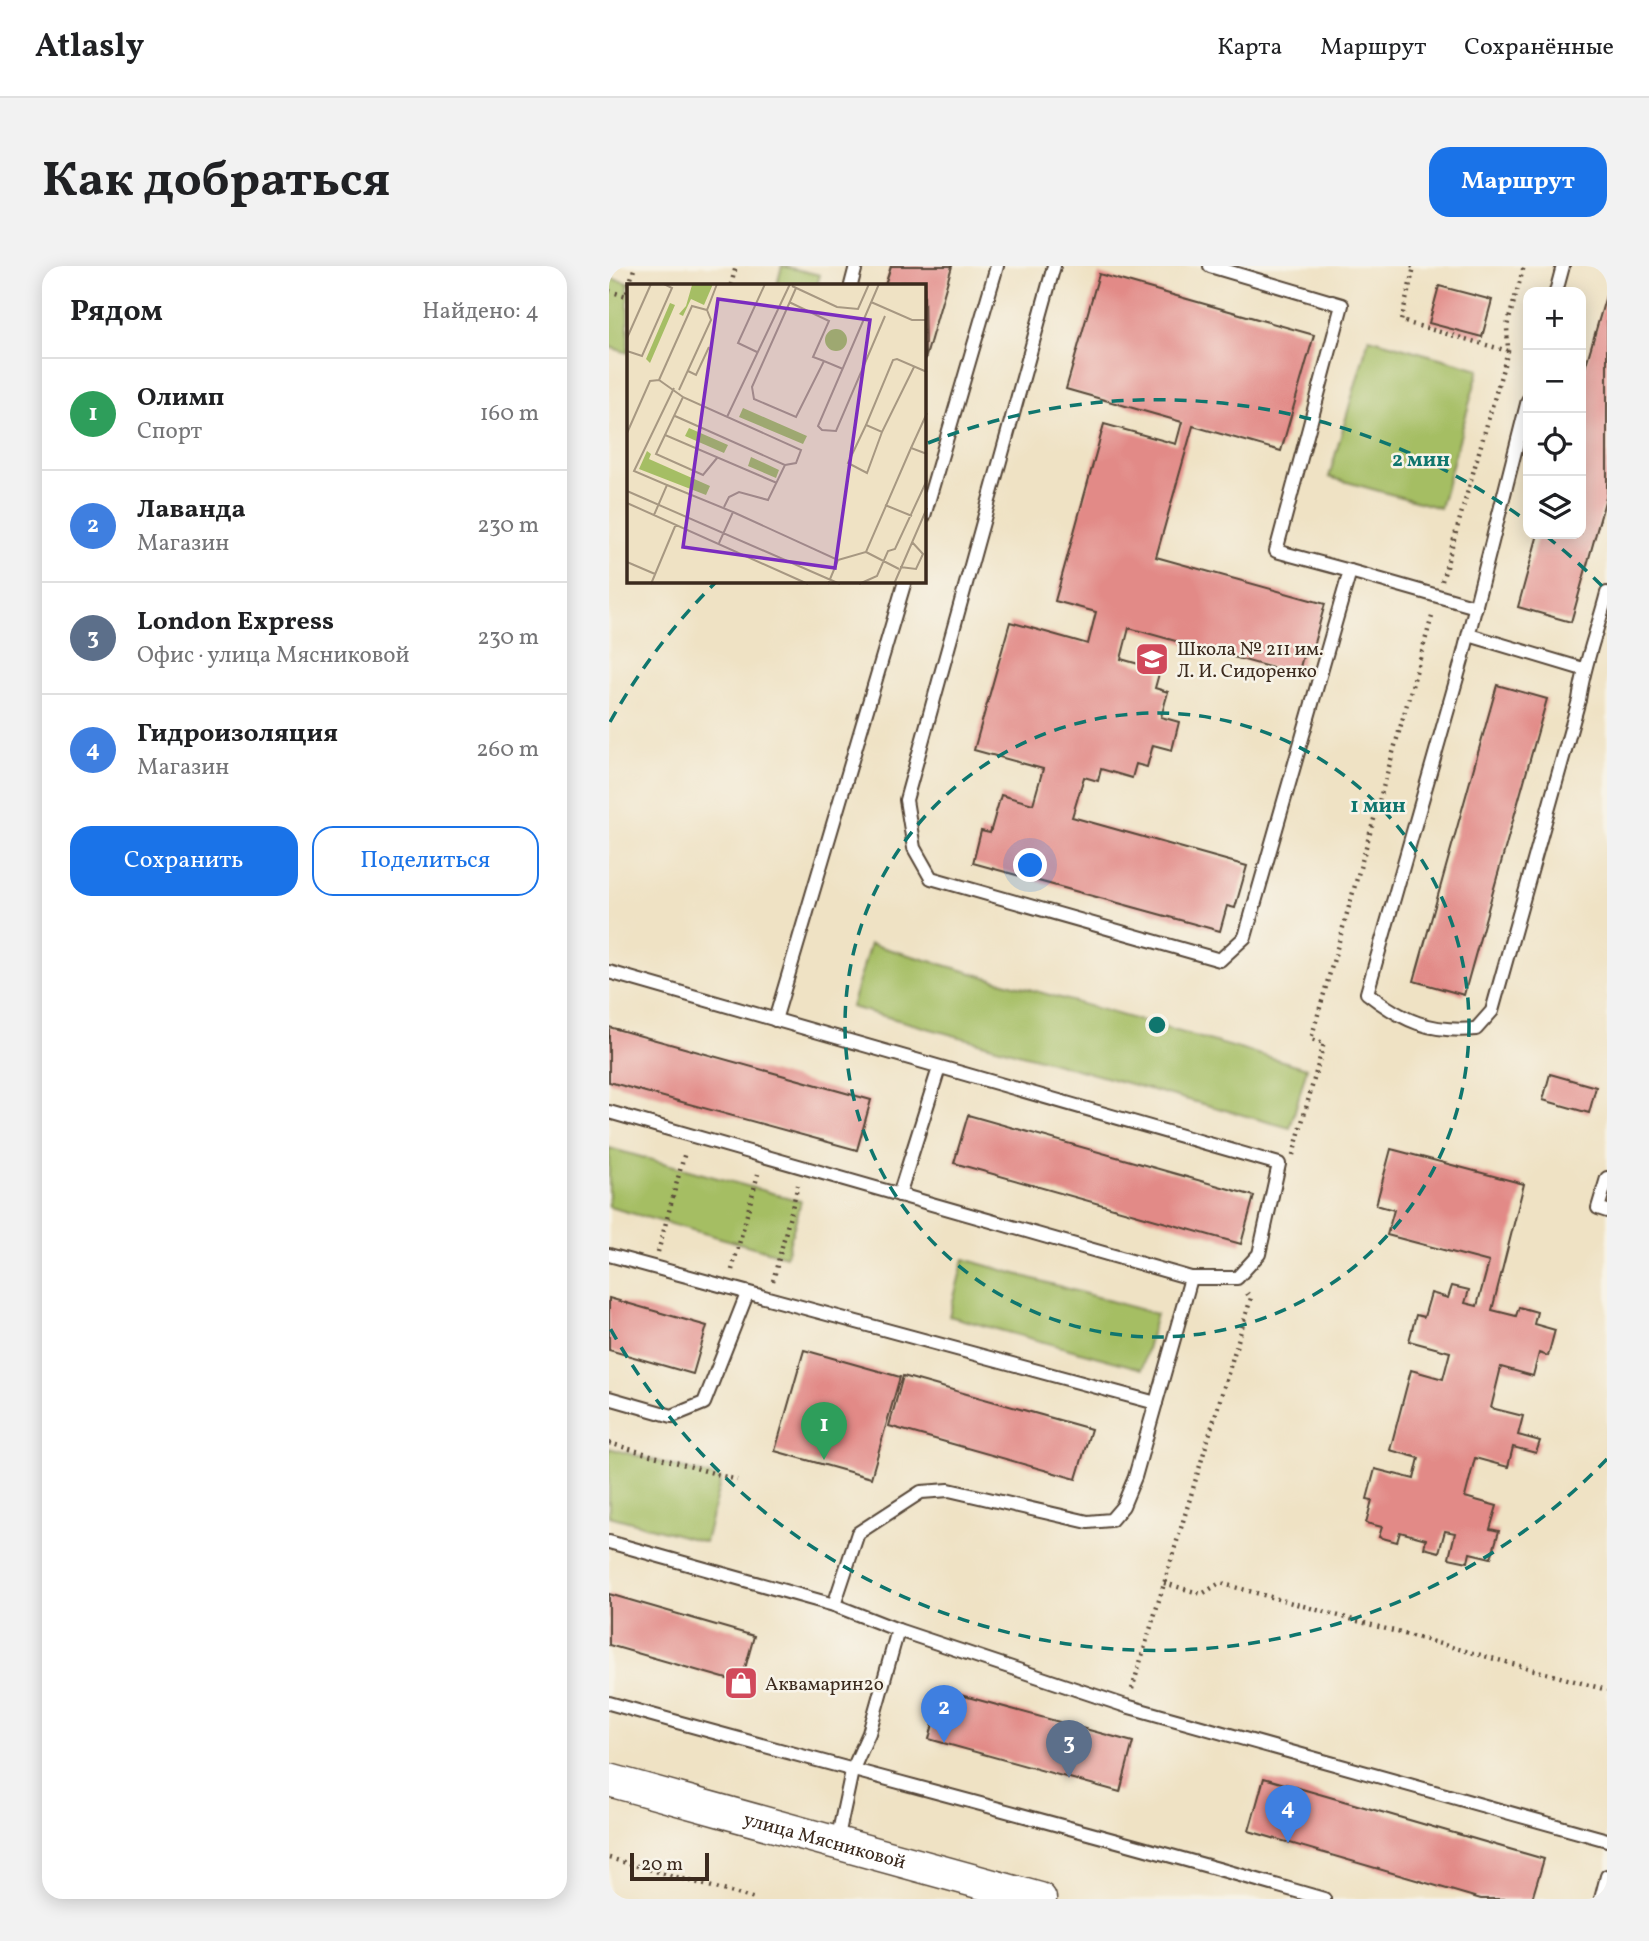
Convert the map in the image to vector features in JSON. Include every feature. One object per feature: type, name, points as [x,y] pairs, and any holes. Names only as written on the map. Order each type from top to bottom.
[{"type":"street","name":"улица Мясниковой","points":[[609,1780],[1040,1899]]},
{"type":"lane","points":[[851,284],[856,266]]},
{"type":"lane","points":[[926,509],[997,266]]},
{"type":"lane","points":[[1054,266],[906,800],[914,848],[931,878],[1220,960],[1245,937],[1350,571]]},
{"type":"lane","points":[[1210,266],[1342,305],[1276,551],[1476,607]]},
{"type":"lane","points":[[1557,287],[1563,266]]},
{"type":"lane","points":[[1525,413],[1469,635],[1367,993],[1398,1017],[1450,1031],[1476,1029],[1492,1011],[1579,700],[1583,669],[1595,642],[1607,593]]},
{"type":"lane","points":[[775,1020],[904,583]]},
{"type":"lane","points":[[1469,635],[1583,669]]},
{"type":"lane","points":[[609,972],[1279,1164],[1259,1254],[1237,1278],[1191,1278],[609,1112]]},
{"type":"lane","points":[[899,1195],[939,1068]]},
{"type":"lane","points":[[1607,1178],[1598,1208],[1607,1211]]},
{"type":"lane","points":[[609,1255],[1156,1403]]},
{"type":"lane","points":[[834,1605],[858,1533],[921,1492],[949,1490],[1088,1522],[1111,1520],[1123,1506],[1135,1477],[1191,1278]]},
{"type":"lane","points":[[609,1398],[672,1416],[704,1403],[747,1294]]},
{"type":"lane","points":[[609,1542],[834,1605],[898,1630],[1126,1706],[1607,1840]]},
{"type":"lane","points":[[837,1841],[852,1771],[869,1733],[898,1630]]},
{"type":"lane","points":[[609,1703],[852,1771],[1166,1853],[1324,1899]]},
{"type":"lane","points":[[1601,1899],[1607,1876]]},
{"type":"path","points":[[630,284],[635,266]]},
{"type":"path","points":[[731,284],[736,266]]},
{"type":"path","points":[[1411,266],[1414,267],[1401,321],[1508,351]]},
{"type":"path","points":[[1279,1164],[1290,1166],[1324,1043],[1311,1039],[1508,351],[1507,326],[1524,266]]},
{"type":"path","points":[[609,291],[626,296],[627,293]]},
{"type":"path","points":[[654,1268],[690,1135]]},
{"type":"path","points":[[726,1288],[763,1156]]},
{"type":"path","points":[[768,1299],[803,1167]]},
{"type":"path","points":[[1126,1706],[1251,1298],[1237,1278]]},
{"type":"path","points":[[609,1443],[737,1480]]},
{"type":"path","points":[[1164,1583],[1202,1594],[1220,1583],[1607,1690]]},
{"type":"path","points":[[609,1858],[755,1899]]},
{"type":"green space","points":[[782,266],[820,275],[817,284],[777,284]]},
{"type":"green space","points":[[609,278],[632,284],[627,284],[627,353],[609,347]]},
{"type":"green space","points":[[1369,338],[1479,369],[1440,508],[1329,477]]},
{"type":"green space","points":[[870,944],[1307,1068],[1290,1128],[851,1007]]},
{"type":"green space","points":[[609,1148],[801,1201],[786,1256],[609,1207]]},
{"type":"green space","points":[[964,1259],[1156,1314],[1142,1369],[949,1316]]},
{"type":"green space","points":[[609,1448],[721,1479],[705,1542],[609,1516]]},
{"type":"building","points":[[891,266],[952,266],[926,357],[926,284],[885,284]]},
{"type":"building","points":[[1099,274],[1314,335],[1281,451],[1193,426],[1156,557],[1325,604],[1312,650],[1305,648],[1298,675],[1129,628],[1121,659],[1160,670],[1155,688],[1168,692],[1161,717],[1179,722],[1172,750],[1153,745],[1147,767],[1136,764],[1132,778],[1101,769],[1098,781],[1084,777],[1072,817],[1247,866],[1235,908],[1227,906],[1220,931],[973,863],[981,831],[990,833],[1001,795],[1033,804],[1043,769],[974,750],[1010,622],[1088,644],[1096,612],[1055,601],[1104,424],[1176,444],[1182,422],[1066,389]]},
{"type":"building","points":[[1439,286],[1492,300],[1482,337],[1429,323]]},
{"type":"building","points":[[1607,292],[1607,494],[1571,622],[1518,607],[1537,539],[1586,539],[1586,365]]},
{"type":"building","points":[[1497,685],[1547,699],[1464,995],[1414,981]]},
{"type":"building","points":[[609,1027],[871,1100],[857,1150],[609,1082]]},
{"type":"building","points":[[1550,1074],[1596,1087],[1589,1113],[1543,1100]]},
{"type":"building","points":[[968,1115],[1254,1196],[1241,1244],[954,1163]]},
{"type":"building","points":[[1391,1149],[1524,1184],[1492,1310],[1516,1316],[1519,1307],[1537,1312],[1534,1324],[1555,1330],[1548,1356],[1539,1353],[1533,1376],[1501,1367],[1491,1408],[1523,1416],[1518,1435],[1540,1441],[1536,1453],[1513,1447],[1508,1467],[1475,1458],[1465,1497],[1497,1506],[1490,1529],[1499,1531],[1491,1558],[1470,1553],[1468,1562],[1449,1558],[1455,1533],[1445,1531],[1439,1552],[1424,1548],[1426,1539],[1400,1532],[1397,1542],[1379,1537],[1382,1527],[1366,1523],[1372,1500],[1367,1499],[1375,1469],[1414,1479],[1419,1458],[1390,1450],[1411,1370],[1443,1379],[1450,1352],[1409,1341],[1416,1315],[1424,1317],[1431,1293],[1448,1298],[1452,1286],[1469,1290],[1465,1303],[1477,1306],[1489,1262],[1387,1235],[1394,1210],[1376,1205]]},
{"type":"building","points":[[609,1298],[707,1326],[693,1374],[609,1350]]},
{"type":"building","points":[[804,1350],[900,1377],[871,1478],[775,1451]]},
{"type":"building","points":[[903,1376],[1091,1429],[1076,1479],[889,1426]]},
{"type":"building","points":[[609,1594],[754,1636],[741,1683],[609,1645]]},
{"type":"building","points":[[942,1690],[1133,1742],[1120,1792],[929,1739]]},
{"type":"building","points":[[1264,1778],[1544,1859],[1532,1899],[1481,1899],[1249,1831]]},
{"type":"place","name":"Школа № 211 им. Л. И. Сидоренко","points":[[1152,659]]},
{"type":"place","name":"Олимп","points":[[824,1460]]},
{"type":"place","name":"Аквамарин2о","points":[[741,1683]]},
{"type":"place","name":"Лаванда","points":[[944,1743]]},
{"type":"place","name":"London Express","points":[[1069,1778]]},
{"type":"place","name":"Гидроизоляция","points":[[1288,1843]]}]
